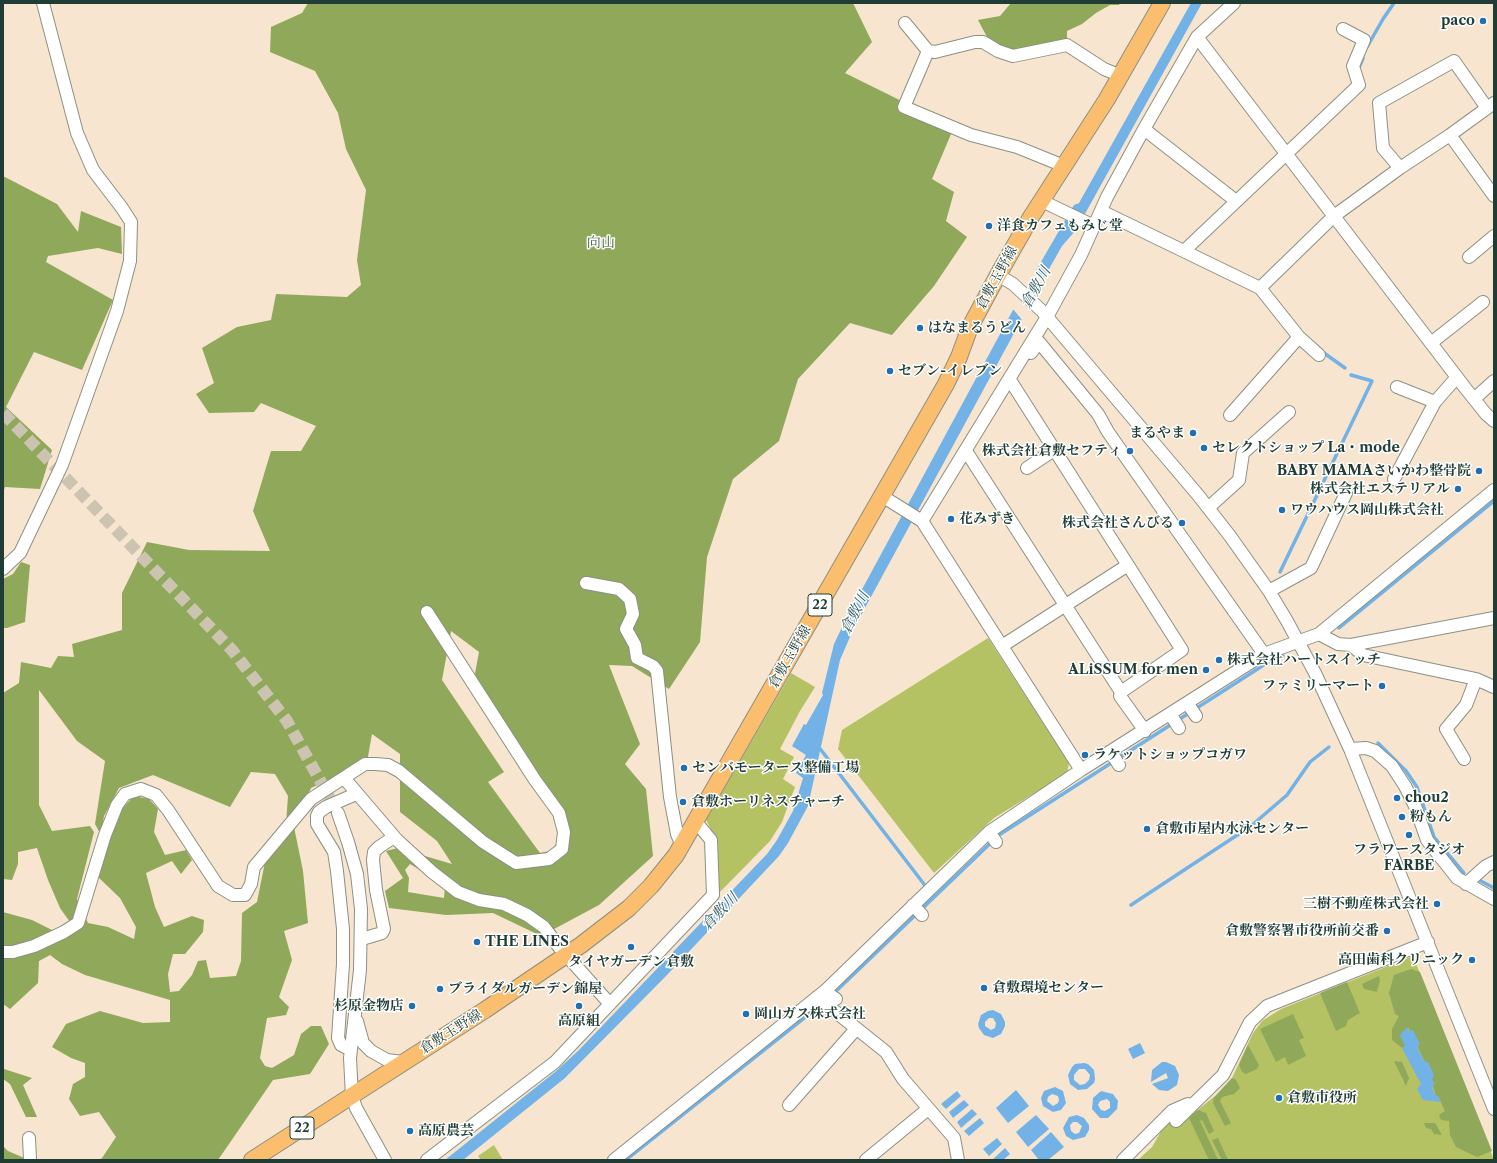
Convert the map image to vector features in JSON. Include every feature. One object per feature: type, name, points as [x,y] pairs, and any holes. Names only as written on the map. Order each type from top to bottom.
[{"type":"main road","name":"倉敷玉野線","points":[[252,1160],[485,1010],[566,955],[629,908],[651,886],[682,846],[696,822],[946,384],[959,357],[970,327],[998,275],[1042,201],[1121,76],[1162,3]]},
{"type":"street","points":[[3,569],[20,553],[62,465],[117,311],[130,261],[130,222],[122,208],[93,170],[77,133],[43,3]]},
{"type":"street","points":[[921,520],[1010,380],[1044,314],[1081,254],[1091,225],[1101,211],[1144,129],[1197,37],[1234,3]]},
{"type":"street","points":[[905,23],[928,51],[935,52],[976,42],[983,42],[998,51],[1013,56],[1067,45],[1104,69],[1121,76]]},
{"type":"street","points":[[1184,251],[1359,85],[1353,66],[1364,40],[1343,29]]},
{"type":"street","points":[[1197,37],[1285,154],[1474,399],[1486,414],[1494,421]]},
{"type":"street","points":[[928,51],[904,107],[971,135],[1016,147],[1064,166]]},
{"type":"street","points":[[1260,288],[1334,216],[1400,168],[1450,136],[1491,105],[1454,61],[1379,103],[1384,148],[1400,168]]},
{"type":"street","points":[[1144,129],[1236,201]]},
{"type":"street","points":[[1450,136],[1494,196]]},
{"type":"street","points":[[1042,201],[1091,225]]},
{"type":"street","points":[[1101,211],[1260,288],[1299,337],[1319,355]]},
{"type":"street","points":[[1469,257],[1494,236]]},
{"type":"street","points":[[998,275],[1013,284],[1044,314],[1208,508],[1269,591],[1298,642],[1350,749],[1428,942],[1489,1082],[1494,1109]]},
{"type":"street","points":[[1431,343],[1483,302]]},
{"type":"street","points":[[1230,415],[1299,337]]},
{"type":"street","points":[[1026,351],[1030,355],[1038,342],[1098,414],[1116,444],[1264,654]]},
{"type":"street","points":[[1394,479],[1435,402],[1457,377]]},
{"type":"street","points":[[1010,380],[1182,650],[1121,692]]},
{"type":"street","points":[[1474,399],[1494,381]]},
{"type":"street","points":[[1398,388],[1435,402]]},
{"type":"street","points":[[1208,508],[1240,480],[1244,453],[1289,412]]},
{"type":"street","points":[[1026,468],[1054,450]]},
{"type":"street","points":[[966,451],[1121,692],[1120,696],[1145,731]]},
{"type":"street","points":[[614,1160],[827,998],[918,910],[928,890],[992,837],[1081,770],[1116,759],[1145,731],[1175,722],[1193,711],[1264,654],[1319,634],[1494,490]]},
{"type":"street","points":[[1269,591],[1312,568],[1346,493]]},
{"type":"street","points":[[882,496],[921,520],[1081,770]]},
{"type":"street","points":[[1002,646],[1128,565]]},
{"type":"street","points":[[586,583],[619,589],[630,600],[632,614],[626,629],[635,645],[637,658],[652,666],[657,671],[670,797],[677,834],[682,846]]},
{"type":"street","points":[[3,952],[13,952],[34,946],[64,932],[78,923],[105,835],[117,805],[125,794],[141,789],[156,795],[168,810],[218,886],[233,895],[245,895],[251,884],[254,867],[311,799],[365,764],[388,766],[399,771],[483,842],[516,863],[549,858],[562,849],[564,832],[559,813],[535,780],[427,612]]},
{"type":"street","points":[[1319,634],[1334,642],[1351,645],[1494,618]]},
{"type":"street","points":[[1351,645],[1364,655],[1476,679],[1494,687]]},
{"type":"street","points":[[1464,759],[1446,729],[1466,705],[1476,679]]},
{"type":"street","points":[[1350,749],[1366,748],[1374,751],[1392,766],[1405,786],[1415,806],[1427,840],[1457,878],[1494,899]]},
{"type":"street","points":[[344,778],[394,837],[432,872],[458,892],[479,900],[504,904],[527,915],[544,927],[566,955],[610,1004]]},
{"type":"street","points":[[351,1050],[342,1045],[338,1038],[343,957],[343,929],[337,871],[334,852],[318,824],[317,816],[319,812],[326,807],[356,794]]},
{"type":"street","points":[[338,813],[357,874],[361,910],[362,940],[351,1050],[350,1081],[352,1096],[356,1108],[385,1160]]},
{"type":"street","points":[[427,1160],[555,1062],[713,895],[711,840],[696,822]]},
{"type":"street","points":[[362,940],[382,933],[384,929],[376,890],[373,860],[374,852],[394,837]]},
{"type":"street","points":[[1466,884],[1486,866],[1494,862]]},
{"type":"street","points":[[1123,1160],[1172,1112],[1205,1094],[1223,1075],[1250,1022],[1267,1006],[1428,942]]},
{"type":"street","points":[[827,998],[856,1029],[886,1052],[903,1079],[928,1110],[954,1138],[958,1160]]},
{"type":"street","points":[[356,1010],[363,1043],[378,1057],[403,1062]]},
{"type":"street","points":[[789,1105],[856,1029]]},
{"type":"street","points":[[1176,1121],[1194,1101]]},
{"type":"street","points":[[866,1160],[928,1110]]},
{"type":"street","points":[[29,1138],[30,1160]]},
{"type":"green space","name":"向山","points":[[308,3],[853,3],[872,42],[845,73],[954,127],[932,179],[954,192],[946,221],[967,237],[934,286],[892,335],[850,323],[798,379],[779,441],[733,479],[707,557],[700,642],[669,689],[632,666],[609,665],[640,744],[625,764],[646,789],[653,856],[599,905],[541,936],[493,913],[446,915],[389,908],[385,891],[403,878],[386,851],[398,848],[452,864],[437,841],[400,812],[400,754],[372,734],[367,762],[311,788],[294,827],[303,871],[308,923],[284,931],[292,960],[279,997],[289,1007],[286,1015],[267,1018],[260,1058],[265,1066],[272,1068],[294,1055],[301,1034],[311,1026],[321,1026],[329,1044],[310,1074],[273,1080],[218,1160],[99,1160],[102,1158],[116,1137],[99,1112],[80,1116],[69,1099],[73,1084],[85,1077],[85,1063],[71,1058],[52,1047],[66,1024],[100,1011],[143,1023],[170,1022],[170,1000],[85,975],[62,964],[50,955],[39,961],[38,983],[10,1009],[3,1004],[3,912],[32,920],[52,930],[70,922],[60,908],[37,848],[18,852],[18,864],[12,880],[3,879],[3,693],[19,683],[21,662],[51,668],[58,656],[74,657],[72,644],[122,630],[122,593],[147,542],[189,550],[270,551],[253,511],[271,451],[301,451],[316,426],[261,403],[254,412],[209,413],[196,394],[214,383],[202,348],[237,327],[271,320],[276,294],[347,297],[361,285],[357,260],[366,190],[346,149],[338,113],[315,71],[270,52],[271,27],[302,13]],"holes":[[[451,631],[479,652],[474,679],[559,805],[558,842],[550,851],[540,853],[488,782],[504,772],[442,680]],[[39,690],[77,741],[105,761],[95,824],[101,835],[104,816],[119,788],[153,775],[230,807],[251,772],[275,774],[288,796],[285,838],[265,862],[257,902],[242,913],[241,961],[236,976],[210,978],[206,960],[198,961],[192,975],[179,991],[170,992],[168,974],[173,954],[185,954],[203,932],[204,920],[192,916],[164,927],[155,907],[146,873],[172,861],[181,874],[192,860],[186,850],[165,855],[154,832],[158,809],[149,799],[134,796],[119,812],[97,876],[120,898],[136,927],[134,939],[108,927],[88,923],[77,899],[94,832],[90,826],[52,831],[39,805]],[[410,864],[445,885],[444,898],[408,892],[409,878],[405,870]]]},
{"type":"green space","points":[[1011,3],[1120,3],[1119,5],[1110,5],[1096,13],[1082,24],[1067,31],[1067,39],[1062,43],[1014,54],[987,37],[978,20],[1000,16]]},
{"type":"green space","points":[[3,176],[57,204],[78,232],[81,211],[121,227],[122,254],[98,248],[48,256],[46,262],[113,300],[82,370],[34,352],[6,407],[52,450],[40,489],[5,487],[3,493]]},
{"type":"green space","points":[[21,562],[30,565],[25,622],[3,628],[3,579],[13,574]]},
{"type":"green space","points":[[988,638],[1069,763],[1067,773],[994,818],[934,873],[838,749],[842,730]]},
{"type":"green space","points":[[791,673],[815,687],[800,711],[780,749],[794,757],[783,779],[795,787],[782,822],[770,841],[715,897],[714,835],[706,820]]},
{"type":"green space","points":[[1413,956],[1494,1160],[1138,1160],[1152,1147],[1164,1126],[1194,1113],[1216,1095],[1232,1078],[1253,1033],[1262,1021],[1281,1009]]},
{"type":"green space","points":[[1411,969],[1420,972],[1492,1151],[1477,1157],[1456,1147],[1450,1135],[1449,1121],[1441,1120],[1439,1115],[1445,1111],[1438,1096],[1436,1096],[1425,1062],[1408,1027],[1405,1046],[1402,1048],[1392,1040],[1392,1029],[1399,1016],[1395,1014],[1389,993],[1394,975]]},
{"type":"green space","points":[[1379,976],[1380,980],[1377,992],[1364,989],[1362,984]]},
{"type":"green space","points":[[1347,982],[1360,1013],[1348,1020],[1346,1026],[1336,1031],[1320,993]]},
{"type":"green space","points":[[1293,1014],[1304,1038],[1299,1040],[1306,1056],[1288,1065],[1285,1057],[1276,1062],[1260,1029]]},
{"type":"green space","points":[[1248,1045],[1259,1065],[1257,1069],[1246,1074],[1242,1072],[1239,1065]]},
{"type":"green space","points":[[1394,1061],[1402,1062],[1409,1078],[1406,1086]]},
{"type":"green space","points":[[3,1064],[4,1069],[32,1078],[23,1085],[37,1117],[26,1117],[10,1084],[3,1079]]},
{"type":"green space","points":[[1232,1078],[1236,1080],[1240,1088],[1234,1094],[1222,1097],[1220,1101],[1231,1123],[1225,1126],[1213,1103],[1214,1098]]},
{"type":"green space","points":[[1198,1110],[1206,1113],[1214,1131],[1209,1134],[1202,1120],[1200,1121],[1218,1160],[1209,1160],[1189,1118]]},
{"type":"green space","points":[[1424,1123],[1435,1123],[1442,1135],[1434,1134],[1431,1129],[1426,1128]]},
{"type":"green space","points":[[1218,1138],[1228,1160],[1222,1160],[1212,1140]]},
{"type":"green space","points":[[494,1145],[503,1160],[481,1160],[478,1156]]},
{"type":"green space","points":[[3,1146],[8,1151],[29,1160],[3,1160]]},
{"type":"water","name":"倉敷川","points":[[1191,3],[1202,3],[1076,230],[1062,246],[1044,278],[853,630],[840,660],[808,806],[788,843],[779,856],[666,976],[565,1078],[463,1160],[445,1160],[555,1072],[579,1050],[767,854],[777,840],[793,811],[803,778],[796,773],[806,755],[792,746],[823,695],[822,693],[834,644],[846,619],[1013,310],[1074,205],[1079,203]]},
{"type":"water","points":[[993,1010],[1001,1014],[1005,1022],[1005,1026],[1001,1034],[993,1038],[984,1035],[978,1024],[981,1015]],"holes":[[[989,1018],[993,1018],[996,1023],[995,1028],[991,1030],[985,1026],[985,1022]]]},
{"type":"water","points":[[1407,1027],[1409,1031],[1413,1030],[1420,1044],[1417,1047],[1425,1062],[1428,1062],[1434,1075],[1432,1079],[1435,1084],[1432,1087],[1435,1095],[1438,1096],[1441,1102],[1423,1100],[1417,1089],[1421,1084],[1402,1048],[1405,1046],[1400,1035]]},
{"type":"water","points":[[1140,1043],[1145,1053],[1133,1059],[1128,1049]]},
{"type":"water","points":[[1162,1062],[1175,1066],[1179,1075],[1177,1085],[1168,1091],[1159,1090],[1152,1084],[1168,1078],[1166,1073],[1151,1082],[1152,1070]]},
{"type":"water","points":[[1075,1064],[1088,1064],[1094,1070],[1094,1083],[1087,1089],[1078,1090],[1070,1084],[1068,1075]],"holes":[[[1079,1069],[1085,1069],[1090,1075],[1089,1080],[1085,1084],[1080,1085],[1074,1080],[1074,1075]]]},
{"type":"water","points":[[1055,1087],[1063,1091],[1066,1103],[1061,1110],[1053,1112],[1043,1106],[1041,1098],[1044,1091]],"holes":[[[1052,1094],[1058,1096],[1058,1103],[1053,1106],[1047,1101],[1048,1097]]]},
{"type":"water","points":[[1016,1090],[1029,1106],[1008,1123],[996,1108]]},
{"type":"water","points":[[957,1091],[961,1096],[946,1109],[941,1104]]},
{"type":"water","points":[[1101,1091],[1113,1094],[1118,1101],[1117,1109],[1108,1118],[1100,1118],[1092,1109],[1093,1098]],"holes":[[[1107,1099],[1110,1102],[1110,1108],[1105,1111],[1101,1110],[1098,1105],[1100,1101]]]},
{"type":"water","points":[[964,1100],[969,1105],[953,1118],[949,1112]]},
{"type":"water","points":[[972,1109],[977,1114],[961,1128],[957,1122]]},
{"type":"water","points":[[1036,1115],[1049,1129],[1028,1147],[1016,1132]]},
{"type":"water","points":[[1077,1115],[1084,1118],[1089,1125],[1089,1130],[1085,1137],[1073,1140],[1066,1136],[1063,1128],[1069,1117]],"holes":[[[1073,1122],[1077,1122],[1082,1126],[1079,1133],[1075,1134],[1071,1131],[1070,1125]]]},
{"type":"water","points":[[980,1118],[984,1123],[969,1136],[964,1131]]},
{"type":"water","points":[[1051,1132],[1064,1147],[1048,1160],[1039,1160],[1031,1150]]},
{"type":"water","points":[[997,1138],[1002,1144],[989,1156],[983,1149]]},
{"type":"water","points":[[1005,1148],[1010,1154],[1003,1160],[992,1160]]},
{"type":"pier","points":[[1033,270],[1044,282],[1023,321],[1012,308]]},
{"type":"waterway","points":[[1367,47],[1394,3]]},
{"type":"waterway","points":[[1358,70],[1363,58]]},
{"type":"waterway","points":[[1324,353],[1345,368]]},
{"type":"waterway","points":[[1280,572],[1372,381],[1351,375]]},
{"type":"waterway","points":[[1339,628],[1494,501]]},
{"type":"waterway","points":[[833,994],[999,835],[1270,661],[1283,656]]},
{"type":"waterway","points":[[1378,743],[1406,771],[1417,787],[1434,837],[1464,873]]},
{"type":"waterway","points":[[818,746],[927,888]]},
{"type":"waterway","points":[[1131,905],[1251,826],[1287,795],[1310,762],[1329,747]]},
{"type":"waterway","points":[[1477,879],[1494,888]]},
{"type":"waterway","points":[[626,1160],[822,1004]]},
{"type":"tunnel","points":[[3,413],[232,650],[287,721],[338,813]]},
{"type":"place","name":"paco","points":[[1483,21]]},
{"type":"place","name":"洋食カフェもみじ堂","points":[[989,226]]},
{"type":"place","name":"はなまるうどん","points":[[920,328]]},
{"type":"place","name":"セブン-イレブン","points":[[890,371]]},
{"type":"place","name":"まるやま","points":[[1193,433]]},
{"type":"place","name":"セレクトショップ La・mode","points":[[1204,448]]},
{"type":"place","name":"株式会社倉敷セフティ","points":[[1130,451]]},
{"type":"place","name":"BABY MAMAさいかわ整骨院","points":[[1479,471]]},
{"type":"place","name":"株式会社エステリアル","points":[[1458,489]]},
{"type":"place","name":"ワウハウス岡山株式会社","points":[[1282,510]]},
{"type":"place","name":"花みずき","points":[[951,519]]},
{"type":"place","name":"株式会社さんびる","points":[[1182,523]]},
{"type":"place","name":"株式会社ハートスイッチ","points":[[1219,660]]},
{"type":"place","name":"ALiSSUM for men","points":[[1206,670]]},
{"type":"place","name":"ファミリーマート","points":[[1382,686]]},
{"type":"place","name":"ラケットショップコガワ","points":[[1085,755]]},
{"type":"place","name":"センバモータース整備工場","points":[[684,768]]},
{"type":"place","name":"chou2","points":[[1397,798]]},
{"type":"place","name":"倉敷ホーリネスチャーチ","points":[[683,802]]},
{"type":"place","name":"粉もん","points":[[1402,817]]},
{"type":"place","name":"倉敷市屋内水泳センター","points":[[1147,829]]},
{"type":"place","name":"フラワースタジオ FARBE","points":[[1409,835]]},
{"type":"place","name":"三樹不動産株式会社","points":[[1437,904]]},
{"type":"place","name":"倉敷警察署市役所前交番","points":[[1387,931]]},
{"type":"place","name":"THE LINES","points":[[477,942]]},
{"type":"place","name":"タイヤガーデン倉敷","points":[[631,947]]},
{"type":"place","name":"高田歯科クリニック","points":[[1472,960]]},
{"type":"place","name":"倉敷環境センター","points":[[984,988]]},
{"type":"place","name":"ブライダルガーデン錦屋","points":[[440,989]]},
{"type":"place","name":"杉原金物店","points":[[412,1006]]},
{"type":"place","name":"高原組","points":[[579,1006]]},
{"type":"place","name":"岡山ガス株式会社","points":[[746,1014]]},
{"type":"place","name":"倉敷市役所","points":[[1279,1098]]},
{"type":"place","name":"高原農芸","points":[[410,1131]]}]
